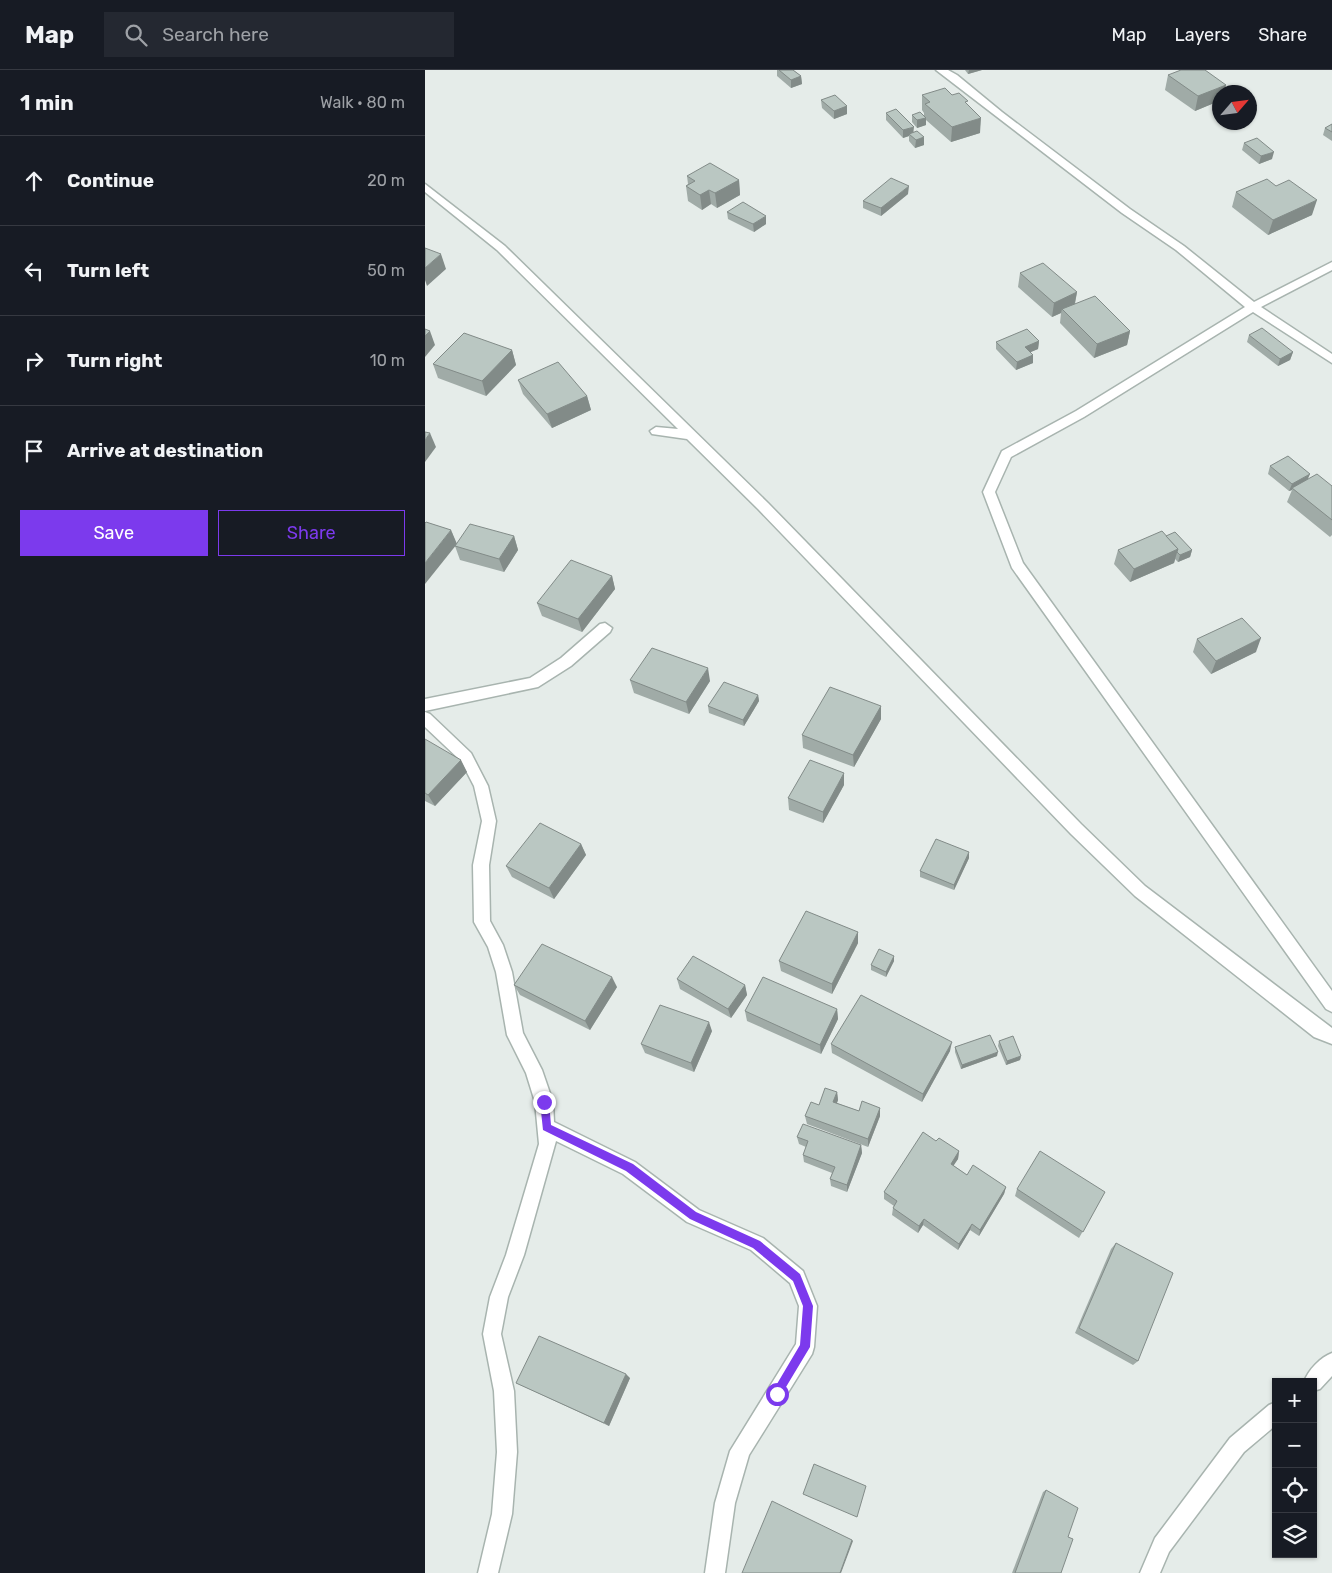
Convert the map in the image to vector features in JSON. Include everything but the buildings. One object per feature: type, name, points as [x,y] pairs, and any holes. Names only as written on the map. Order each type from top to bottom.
[{"type":"street","points":[[941,70],[954,77],[998,114],[1126,211],[1181,248],[1253,308],[1332,359]]},
{"type":"street","points":[[425,187],[501,248],[691,435],[1139,891],[1319,1031],[1332,1036]]},
{"type":"street","points":[[1332,265],[1253,308],[1080,414],[1006,454],[989,492],[1017,565],[1332,1004]]},
{"type":"street","points":[[656,431],[691,435]]},
{"type":"street","points":[[425,704],[533,683],[566,662],[605,628]]},
{"type":"street","points":[[425,718],[467,757],[481,786],[489,821],[481,865],[482,922],[495,945],[504,972],[515,1035],[534,1070],[544,1102],[547,1127],[548,1144],[523,1222],[515,1255],[499,1297],[492,1334],[504,1391],[507,1452],[502,1514],[488,1573]]},
{"type":"street","points":[[547,1127],[629,1168],[693,1216],[757,1244],[797,1277],[808,1306],[805,1347],[740,1451],[725,1503],[715,1573]]},
{"type":"street","points":[[1317,1378],[1332,1362]]},
{"type":"street","points":[[1150,1573],[1162,1544],[1237,1445],[1272,1415]]},
{"type":"route","points":[[544,1102],[547,1127],[629,1168],[693,1216],[757,1244],[797,1277],[808,1306],[805,1347],[777,1394]]}]
